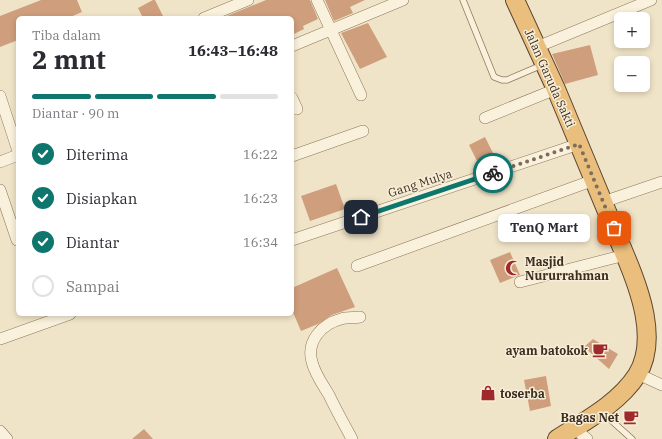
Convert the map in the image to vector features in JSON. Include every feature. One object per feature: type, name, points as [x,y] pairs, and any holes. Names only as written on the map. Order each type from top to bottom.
[{"type":"highway","name":"Jalan Garuda Sakti","points":[[515,0],[556,89],[626,255],[635,277],[645,314],[646,342],[644,358],[638,374],[615,400],[600,410],[581,433],[557,439]]},
{"type":"street","points":[[209,16],[248,0]]},
{"type":"street","points":[[317,0],[361,95]]},
{"type":"street","points":[[294,45],[403,0]]},
{"type":"street","points":[[537,47],[651,0]]},
{"type":"street","points":[[485,118],[556,89]]},
{"type":"street","points":[[0,96],[16,144]]},
{"type":"street","points":[[294,104],[296,109]]},
{"type":"street","points":[[294,155],[364,131]]},
{"type":"street","name":"Gang Mulya","points":[[294,239],[579,144]]},
{"type":"street","points":[[0,162],[16,156]]},
{"type":"street","points":[[357,266],[594,180]]},
{"type":"street","points":[[603,202],[662,182]]},
{"type":"street","points":[[0,190],[16,237]]},
{"type":"street","points":[[520,282],[626,255]]},
{"type":"street","points":[[0,339],[64,316]]},
{"type":"street","points":[[352,439],[317,374],[312,363],[310,352],[312,343],[317,334],[326,326],[342,318],[360,317]]},
{"type":"street","points":[[638,374],[662,385]]},
{"type":"street","points":[[0,431],[7,439]]},
{"type":"lane","points":[[463,0],[494,77],[507,80],[544,64]]},
{"type":"lane","points":[[600,410],[632,439]]},
{"type":"building","points":[[41,0],[77,0],[82,12],[73,16],[16,16],[16,41],[0,47],[0,16]]},
{"type":"building","points":[[155,0],[163,16],[142,16],[138,8]]},
{"type":"building","points":[[266,0],[310,0],[318,19],[303,26],[304,29],[294,34],[294,16],[227,16]]},
{"type":"building","points":[[325,0],[365,0],[350,7],[353,13],[334,21]]},
{"type":"building","points":[[368,23],[387,57],[360,69],[341,33]]},
{"type":"building","points":[[590,45],[598,75],[565,84],[552,54]]},
{"type":"building","points":[[485,137],[497,161],[481,169],[469,145]]},
{"type":"building","points":[[336,184],[345,209],[310,221],[301,196]]},
{"type":"building","points":[[510,252],[520,275],[500,283],[490,260]]},
{"type":"building","points":[[337,268],[355,307],[332,315],[318,324],[301,331],[294,315],[294,287]]},
{"type":"building","name":"ayam batokok","points":[[593,339],[618,354],[609,369],[584,347]]},
{"type":"building","points":[[546,376],[551,406],[530,411],[524,380]]},
{"type":"building","points":[[144,429],[153,439],[132,439]]},
{"type":"way so far","points":[[493,173],[579,144],[614,228]]},
{"type":"place","name":"TenQ Mart","points":[[614,228]]},
{"type":"place","name":"Masjid Nururrahman","points":[[513,268]]},
{"type":"place","name":"ayam batokok","points":[[600,350]]},
{"type":"place","name":"toserba","points":[[488,393]]},
{"type":"place","name":"Bagas Net","points":[[631,417]]},
{"type":"route","points":[[361,217],[493,173]]}]
